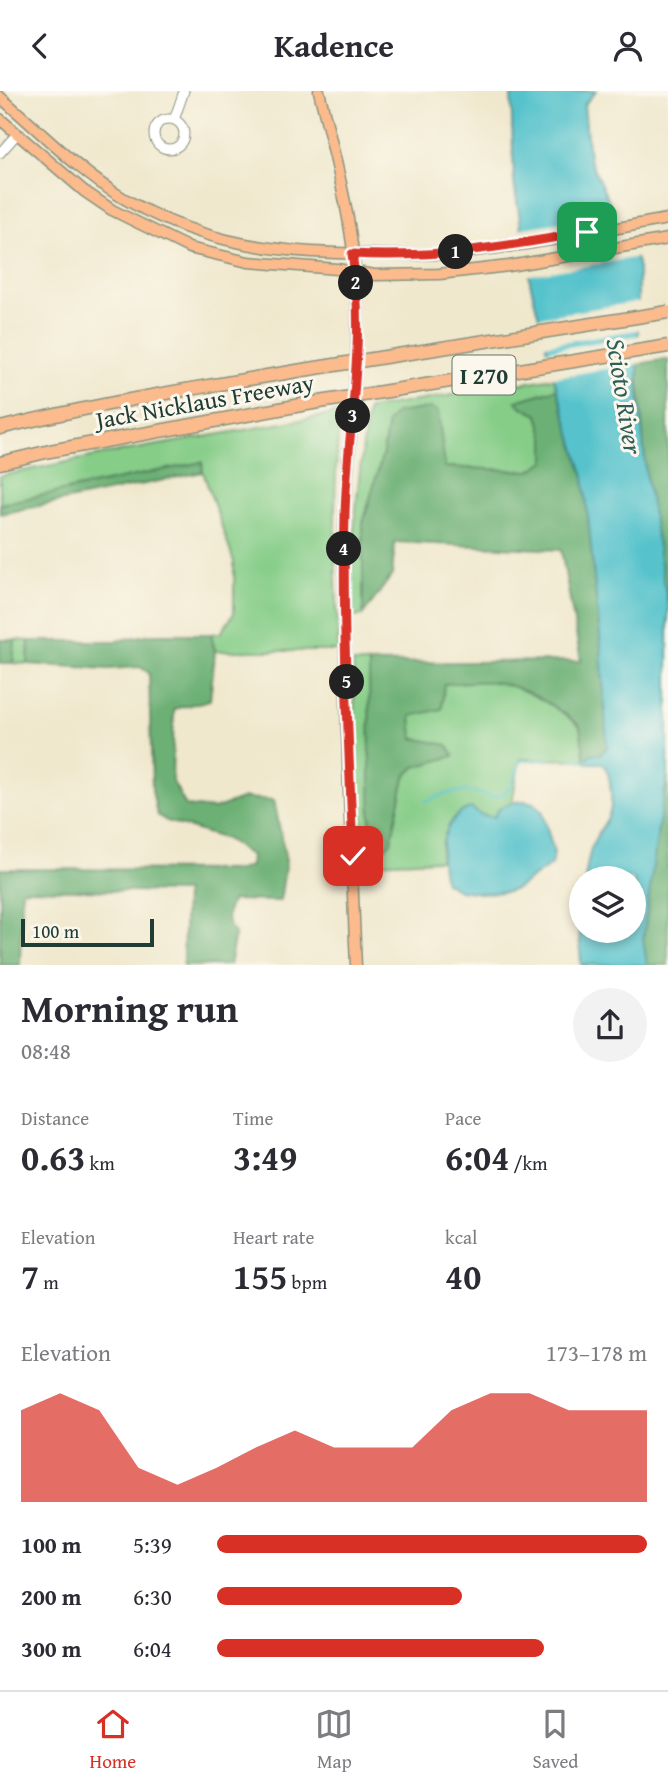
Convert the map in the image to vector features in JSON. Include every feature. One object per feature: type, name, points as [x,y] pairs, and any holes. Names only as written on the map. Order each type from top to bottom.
[{"type":"highway","name":"Jack Nicklaus Freeway","points":[[0,428],[173,391],[668,312]]},
{"type":"highway","name":"Jack Nicklaus Freeway","points":[[0,463],[50,451],[301,405],[668,346]]},
{"type":"main road","points":[[319,91],[346,209],[355,273],[357,367],[345,494],[344,547],[356,965]]},
{"type":"main road","points":[[0,97],[93,177],[122,197],[169,221],[226,241],[258,248],[291,252],[408,255],[507,246],[668,219]]},
{"type":"main road","points":[[0,119],[84,191],[112,210],[189,248],[248,262],[337,269],[355,273],[408,275],[486,269],[668,239]]},
{"type":"street","points":[[174,120],[184,91]]},
{"type":"street","points":[[0,153],[17,134]]},
{"type":"green space","points":[[668,359],[668,607],[646,474],[638,364]]},
{"type":"green space","points":[[554,378],[557,389],[517,401],[522,407],[538,415],[545,439],[545,462],[530,471],[445,467],[388,423],[383,453],[363,524],[363,615],[351,618],[355,513],[368,409]]},
{"type":"green space","points":[[557,389],[584,477],[601,647],[607,747],[601,754],[591,754],[585,760],[580,726],[551,705],[517,688],[488,681],[444,684],[442,709],[411,716],[413,738],[447,745],[454,756],[415,767],[405,777],[391,842],[371,863],[369,663],[581,661],[561,550],[395,542],[392,575],[363,615],[363,524],[383,453],[388,423],[395,413],[431,408],[438,412],[445,467],[530,471],[545,461],[545,439],[538,415],[516,401]]},
{"type":"green space","points":[[340,413],[335,502],[339,651],[215,651],[211,634],[221,633],[234,613],[234,562],[202,462],[0,504],[0,476],[101,455]]},
{"type":"green space","points":[[202,462],[203,472],[0,514],[0,504]]},
{"type":"green space","points":[[152,634],[211,634],[215,651],[210,700],[174,709],[172,780],[186,806],[214,809],[244,798],[274,800],[286,861],[280,901],[232,900],[227,918],[235,934],[229,965],[183,965],[185,892],[22,889],[20,965],[0,965],[0,869],[239,870],[250,866],[251,856],[226,839],[167,821],[157,815],[152,790],[149,673],[140,667],[108,669],[28,664],[29,641],[116,641]]},
{"type":"green space","points":[[0,640],[15,640],[13,663],[0,663]]},
{"type":"green space","points":[[15,640],[29,641],[28,664],[13,663]]},
{"type":"green space","points":[[353,663],[369,663],[371,863],[360,867]]},
{"type":"green space","points":[[487,681],[504,684],[551,705],[580,727],[585,760],[520,759],[512,802],[499,809],[495,817],[481,816],[473,809],[463,811],[442,842],[440,860],[371,863],[391,842],[405,777],[446,745],[413,739],[411,716],[444,684]]},
{"type":"green space","points":[[668,772],[668,965],[647,965],[644,943],[646,943],[646,917]]},
{"type":"water","name":"Scioto River","points":[[511,91],[596,91],[584,105],[589,159],[638,263],[638,383],[646,474],[668,607],[668,772],[646,917],[646,866],[588,866],[595,838],[610,812],[611,798],[610,782],[603,763],[586,763],[585,760],[591,754],[601,754],[607,747],[601,647],[584,477],[554,378],[530,282],[514,182]]},
{"type":"water","points":[[523,801],[534,803],[542,810],[554,853],[551,865],[516,889],[507,892],[480,893],[459,890],[445,882],[442,850],[453,820],[461,812],[471,808],[481,815],[495,817],[496,812],[505,805]]},
{"type":"water","points":[[580,943],[644,943],[647,965],[581,965]]},
{"type":"pier","points":[[619,213],[639,257],[525,276],[518,229]]},
{"type":"pier","points":[[642,301],[642,329],[542,345],[535,318]]},
{"type":"pier","points":[[642,335],[642,363],[550,378],[544,351]]},
{"type":"waterway","points":[[570,759],[587,761]]},
{"type":"waterway","points":[[426,801],[462,791],[498,796],[512,785],[520,761],[550,760]]},
{"type":"route","points":[[353,856],[344,547],[345,494],[357,367],[356,285],[352,254],[439,254],[587,232]]}]
